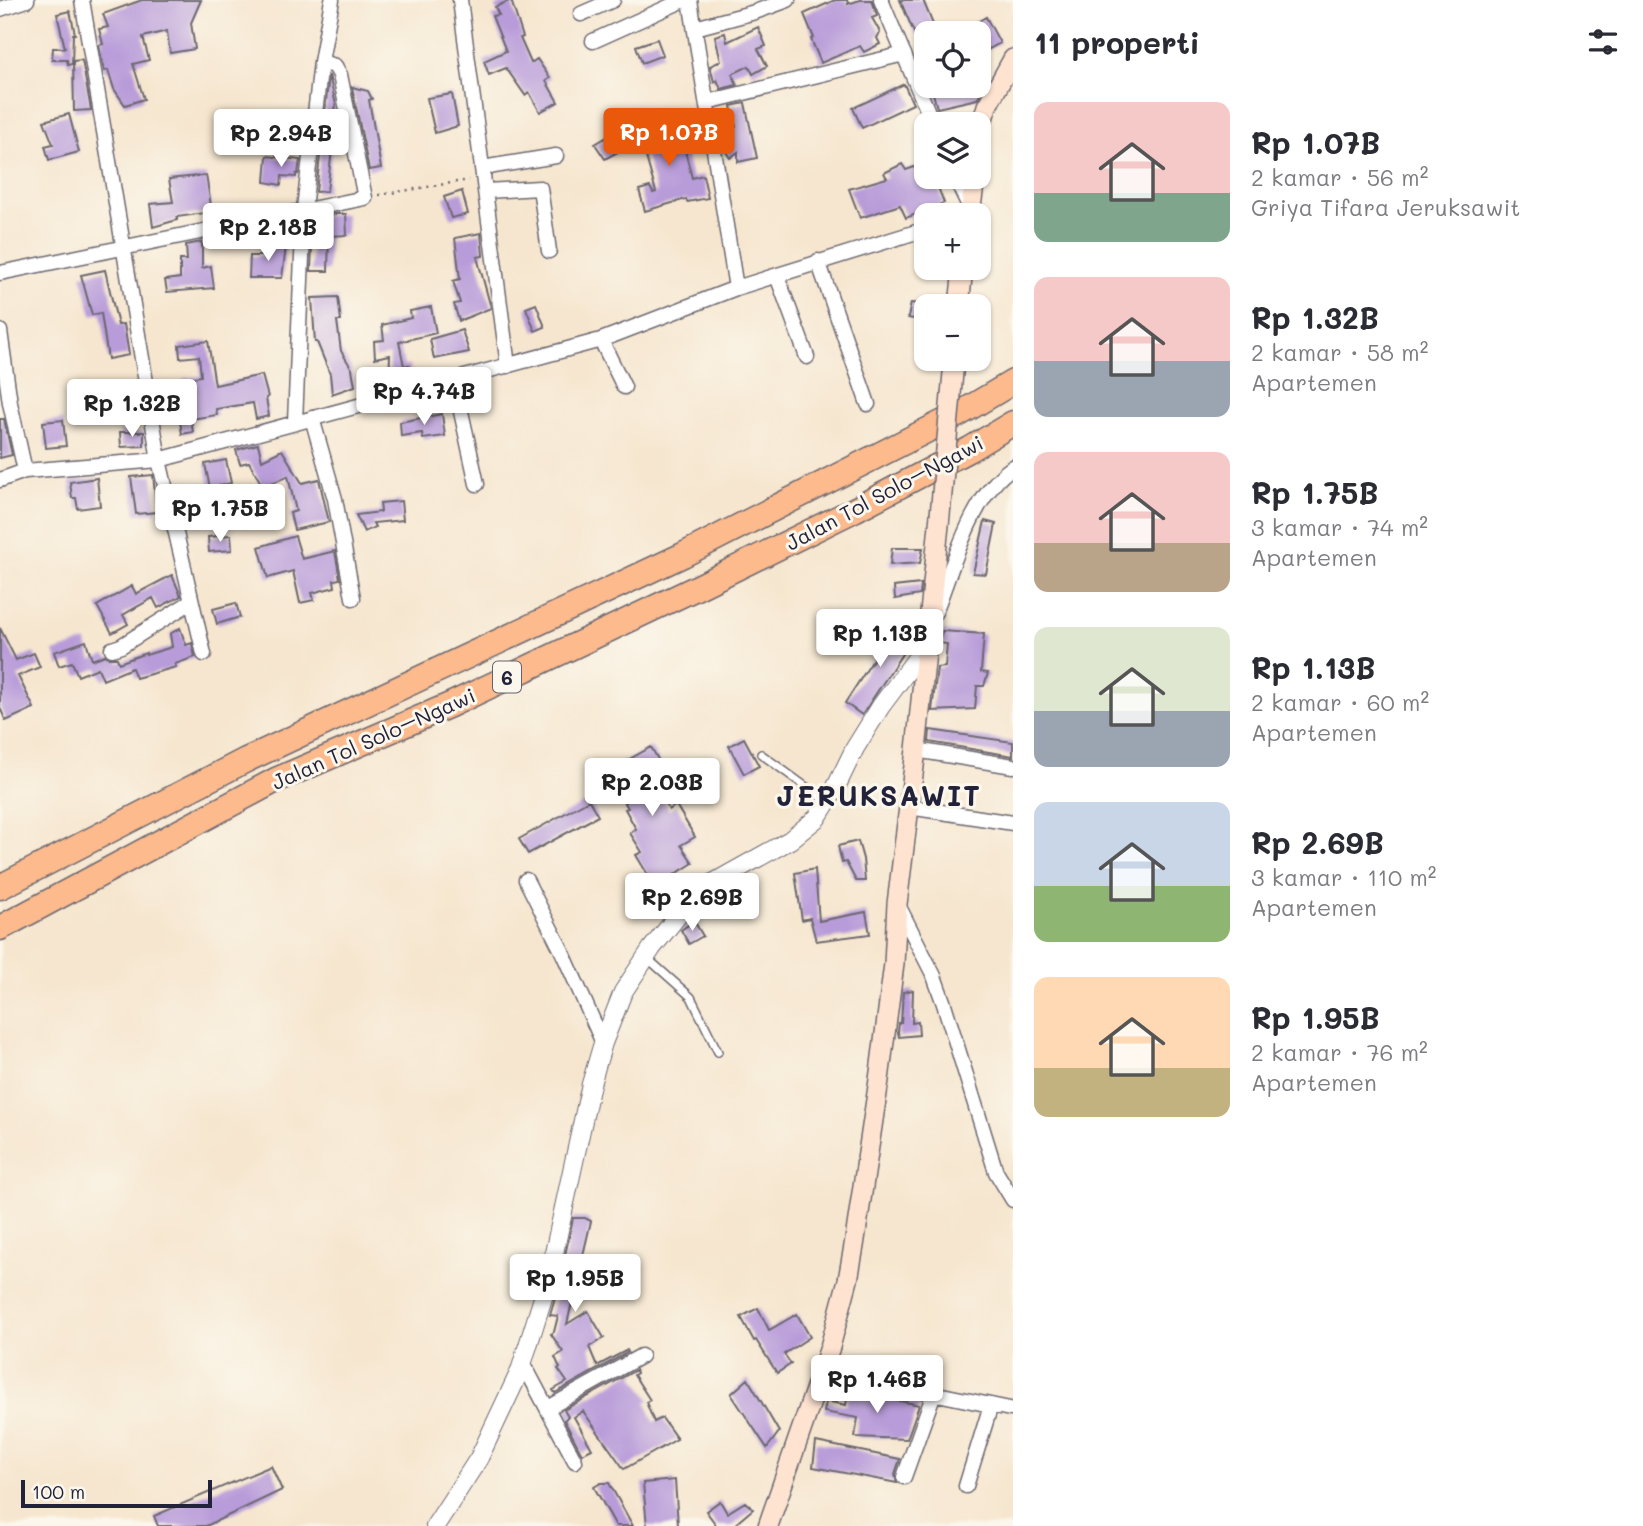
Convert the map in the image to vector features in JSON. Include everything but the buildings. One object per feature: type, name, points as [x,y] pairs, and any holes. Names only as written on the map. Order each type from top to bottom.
[{"type":"highway","name":"Jalan Tol Solo–Ngawi","points":[[0,887],[258,754],[683,555],[961,413],[1013,382]]},
{"type":"highway","name":"Jalan Tol Solo–Ngawi","points":[[0,928],[276,780],[450,705],[698,587],[854,510],[970,449],[1013,423]]},
{"type":"main road","points":[[985,112],[1013,59]]},
{"type":"main road","points":[[768,1526],[821,1370],[848,1280],[854,1246],[894,964],[897,904],[928,643],[953,371]]},
{"type":"street","points":[[0,9],[27,0]]},
{"type":"street","points":[[82,0],[159,460],[204,654]]},
{"type":"street","points":[[295,422],[304,209],[321,62],[332,0]]},
{"type":"street","points":[[460,0],[508,366]]},
{"type":"street","points":[[581,14],[613,0]]},
{"type":"street","points":[[593,41],[684,0]]},
{"type":"street","points":[[690,0],[736,288]]},
{"type":"street","points":[[695,28],[788,0]]},
{"type":"street","points":[[881,0],[928,112]]},
{"type":"street","points":[[707,102],[904,54]]},
{"type":"street","points":[[0,272],[365,198],[340,75],[335,66],[321,62]]},
{"type":"street","points":[[483,179],[556,156]]},
{"type":"street","points":[[483,179],[540,188],[549,251]]},
{"type":"street","points":[[0,480],[25,471],[159,460],[508,366],[601,340],[736,288],[914,233]]},
{"type":"street","points":[[818,261],[867,404]]},
{"type":"street","points":[[777,276],[807,357]]},
{"type":"street","points":[[0,331],[10,403],[25,471]]},
{"type":"street","points":[[601,340],[624,387]]},
{"type":"street","points":[[454,380],[477,484]]},
{"type":"street","points":[[313,418],[335,499],[353,598]]},
{"type":"street","points":[[930,622],[976,512],[999,479],[1013,467]]},
{"type":"street","points":[[112,649],[191,602]]},
{"type":"street","points":[[435,1526],[479,1458],[523,1363],[547,1285],[591,1084],[603,1043],[623,992],[684,908],[713,883],[804,830],[817,818],[881,706],[928,643]]},
{"type":"street","points":[[916,750],[1013,766]]},
{"type":"street","points":[[909,807],[1013,823]]},
{"type":"street","points":[[526,880],[562,951],[603,1043]]},
{"type":"street","points":[[897,904],[934,976],[996,1172],[1013,1200]]},
{"type":"street","points":[[548,1408],[641,1356]]},
{"type":"street","points":[[523,1363],[575,1461]]},
{"type":"street","points":[[821,1370],[1010,1409]]},
{"type":"street","points":[[904,1477],[934,1393]]},
{"type":"street","points":[[966,1486],[991,1405]]},
{"type":"lane","points":[[761,754],[827,802]]},
{"type":"lane","points":[[646,957],[691,997],[718,1052]]},
{"type":"path","points":[[365,198],[483,179]]},
{"type":"district","name":"JERUKSAWIT","points":[[879,795]]}]
